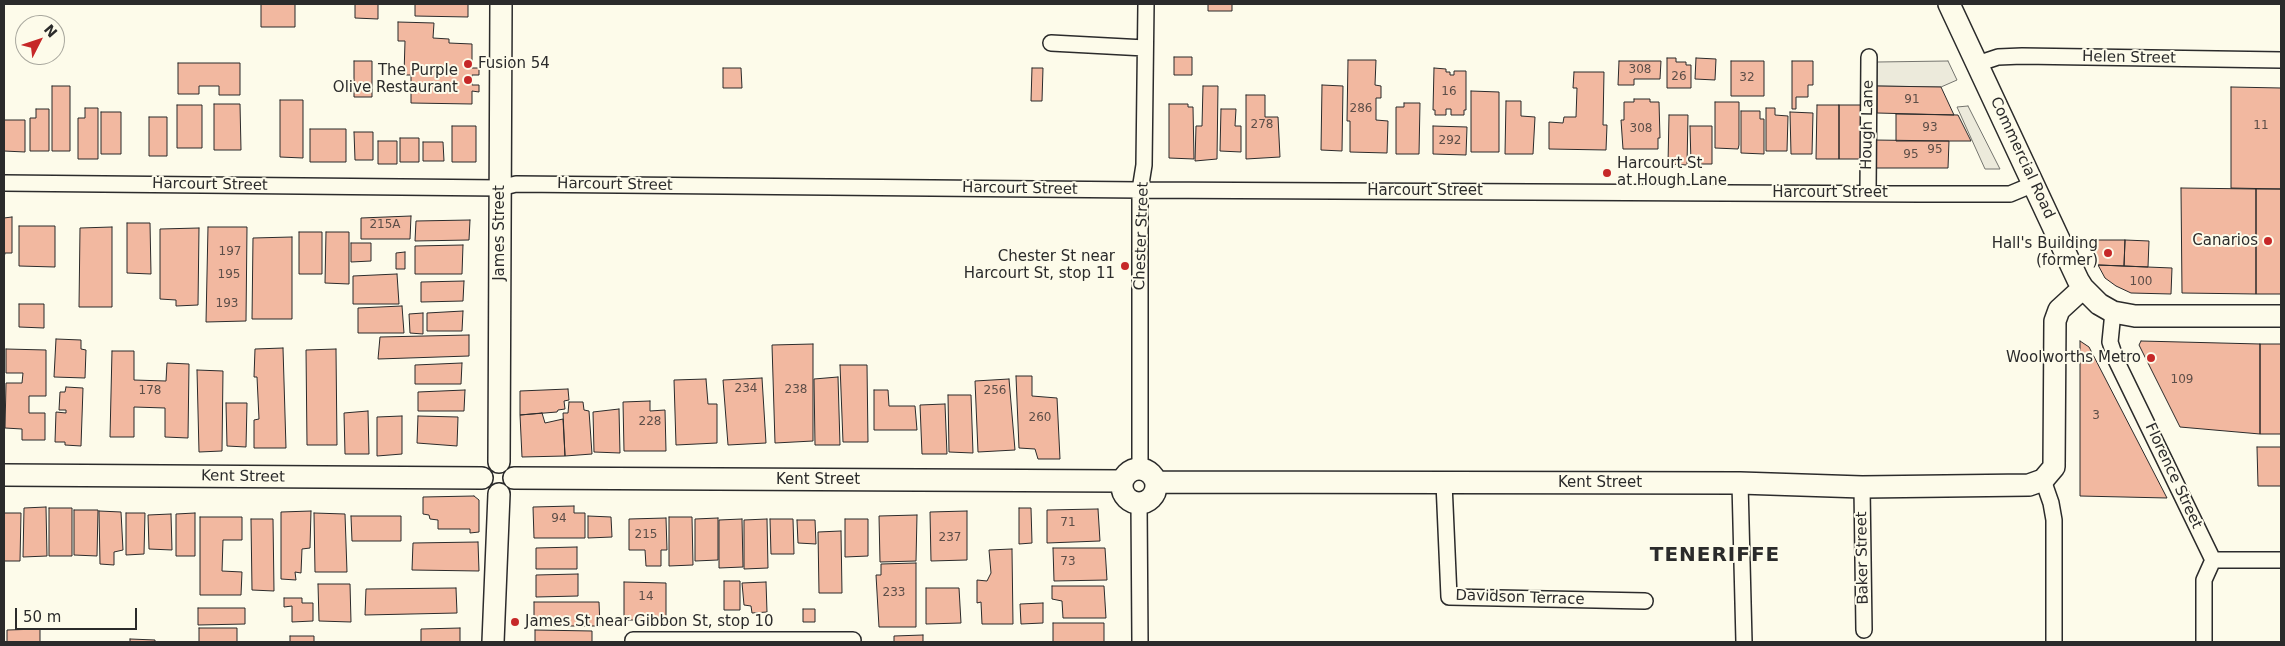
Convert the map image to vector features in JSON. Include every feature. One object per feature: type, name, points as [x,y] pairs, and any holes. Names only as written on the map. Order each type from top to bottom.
[{"type":"street","name":"James Street","points":[[499,462],[501,4]]},
{"type":"street","name":"Chester Street","points":[[1140,468],[1140,190],[1144,164],[1146,4]]},
{"type":"street","name":"Commercial Road","points":[[1949,4],[2083,288],[2099,304],[2113,312],[2136,316],[2281,316]]},
{"type":"street","points":[[1051,43],[1144,48]]},
{"type":"street","name":"Helen Street","points":[[1977,64],[1998,57],[2022,56],[2281,60]]},
{"type":"street","name":"Hough Lane","points":[[1868,193],[1869,58]]},
{"type":"street","name":"Harcourt Street","points":[[4,183],[500,188],[520,184],[1140,190],[2010,194],[2034,184]]},
{"type":"street","points":[[2054,642],[2054,520],[2051,503],[2043,480],[2054,467],[2055,456],[2055,321],[2059,310],[2083,288]]},
{"type":"street","name":"Florence Street","points":[[2113,312],[2110,342],[2116,360],[2213,560]]},
{"type":"street","points":[[499,462],[510,467],[514,478],[510,489],[499,494],[487,489],[482,478],[489,464],[499,462]]},
{"type":"street","points":[[1140,468],[1150,472],[1156,482],[1155,492],[1152,497],[1139,503],[1134,503],[1125,497],[1122,481],[1129,472],[1140,468]]},
{"type":"street","name":"Kent Street","points":[[4,475],[482,478]]},
{"type":"street","name":"Kent Street","points":[[514,478],[1122,481]]},
{"type":"street","name":"Kent Street","points":[[1156,482],[1740,483],[1862,486],[2029,485],[2043,480]]},
{"type":"street","name":"Davidson Terrace","points":[[1444,483],[1449,597],[1645,601]]},
{"type":"street","points":[[1740,483],[1744,642]]},
{"type":"street","name":"Baker Street","points":[[1862,486],[1864,630]]},
{"type":"street","points":[[493,642],[499,494]]},
{"type":"street","points":[[1139,503],[1140,642]]},
{"type":"street","points":[[2204,642],[2204,580],[2213,560],[2281,560]]},
{"type":"street","points":[[633,642],[633,640],[853,640]]},
{"type":"shaded area","points":[[1948,61],[1957,80],[1941,87],[1877,86],[1877,62]]},
{"type":"shaded area","points":[[1968,106],[2000,169],[1985,169],[1957,107]]},
{"type":"building","points":[[261,4],[295,4],[295,27],[261,27]]},
{"type":"building","points":[[355,4],[378,4],[378,19],[355,18]]},
{"type":"building","points":[[415,4],[468,4],[468,17],[415,16]]},
{"type":"building","points":[[1208,4],[1232,4],[1232,11],[1208,11]]},
{"type":"building","points":[[398,22],[434,23],[433,38],[449,39],[449,43],[472,44],[472,68],[479,68],[479,75],[472,75],[472,85],[479,85],[479,92],[472,91],[472,104],[411,103],[411,75],[404,75],[405,41],[398,41]]},
{"type":"building","points":[[1174,57],[1192,57],[1192,75],[1174,75]]},
{"type":"building","points":[[1667,58],[1676,58],[1676,62],[1686,62],[1686,65],[1691,65],[1691,88],[1667,88]]},
{"type":"building","points":[[1696,58],[1716,59],[1715,80],[1695,79]]},
{"type":"building","points":[[1348,60],[1376,60],[1375,85],[1381,86],[1381,98],[1376,98],[1376,120],[1388,121],[1387,153],[1350,152],[1350,121],[1347,121]]},
{"type":"building","points":[[354,61],[372,61],[372,97],[354,97]]},
{"type":"building","points":[[1619,61],[1661,61],[1660,79],[1634,79],[1634,85],[1618,85]]},
{"type":"building","points":[[1731,61],[1764,61],[1764,96],[1731,96]]},
{"type":"building","points":[[1792,61],[1813,61],[1813,85],[1808,85],[1808,97],[1796,97],[1796,109],[1792,109]]},
{"type":"building","points":[[178,63],[240,63],[240,95],[219,95],[219,86],[199,86],[199,94],[178,94]]},
{"type":"building","points":[[723,68],[741,68],[742,88],[723,88]]},
{"type":"building","points":[[1032,68],[1043,68],[1042,101],[1031,101]]},
{"type":"building","points":[[1434,68],[1446,69],[1446,72],[1450,72],[1450,75],[1454,75],[1454,71],[1466,71],[1466,110],[1464,110],[1464,115],[1451,115],[1451,109],[1446,109],[1446,115],[1435,115],[1435,110],[1433,110]]},
{"type":"building","points":[[1574,72],[1604,72],[1603,125],[1607,125],[1606,150],[1549,149],[1549,122],[1563,123],[1564,117],[1576,117],[1577,88],[1573,88]]},
{"type":"building","points":[[1322,85],[1343,86],[1342,151],[1321,150]]},
{"type":"building","points":[[52,86],[70,86],[70,151],[52,151]]},
{"type":"building","points":[[1203,86],[1218,86],[1217,159],[1195,161],[1196,126],[1202,126]]},
{"type":"building","points":[[1877,86],[1941,87],[1954,115],[1877,113]]},
{"type":"building","points":[[2231,87],[2281,88],[2281,189],[2231,188]]},
{"type":"building","points":[[1471,91],[1499,92],[1499,152],[1471,152]]},
{"type":"building","points":[[1246,95],[1265,95],[1265,117],[1278,117],[1280,157],[1246,159]]},
{"type":"building","points":[[1634,99],[1650,99],[1650,102],[1659,102],[1660,138],[1658,138],[1658,149],[1623,149],[1621,120],[1624,120],[1624,102],[1634,102]]},
{"type":"building","points":[[280,100],[303,100],[303,158],[280,157]]},
{"type":"building","points":[[1506,101],[1521,101],[1521,116],[1535,117],[1533,154],[1505,154]]},
{"type":"building","points":[[1715,102],[1739,102],[1738,149],[1715,148]]},
{"type":"building","points":[[1404,103],[1420,103],[1419,154],[1396,154],[1396,107],[1404,107]]},
{"type":"building","points":[[214,104],[240,104],[241,150],[214,150]]},
{"type":"building","points":[[1169,104],[1188,104],[1188,107],[1193,107],[1194,159],[1169,158]]},
{"type":"building","points":[[177,105],[202,105],[202,148],[177,148]]},
{"type":"building","points":[[1817,105],[1839,105],[1839,159],[1816,159]]},
{"type":"building","points":[[1839,105],[1861,105],[1861,159],[1839,159]]},
{"type":"building","points":[[85,108],[98,108],[98,159],[78,159],[78,118],[85,118]]},
{"type":"building","points":[[1766,108],[1775,108],[1775,115],[1788,116],[1787,151],[1766,151]]},
{"type":"building","points":[[36,109],[49,109],[49,151],[30,151],[30,118],[36,118]]},
{"type":"building","points":[[1221,109],[1236,109],[1235,126],[1241,126],[1241,152],[1220,151]]},
{"type":"building","points":[[1741,111],[1760,111],[1760,119],[1764,119],[1764,154],[1741,153]]},
{"type":"building","points":[[101,112],[121,112],[121,154],[101,154]]},
{"type":"building","points":[[1790,112],[1813,113],[1812,154],[1791,154]]},
{"type":"building","points":[[1896,114],[1958,115],[1971,141],[1896,141]]},
{"type":"building","points":[[1669,115],[1688,115],[1687,165],[1668,164]]},
{"type":"building","points":[[149,117],[167,117],[167,156],[149,156]]},
{"type":"building","points":[[4,120],[25,120],[25,152],[4,151]]},
{"type":"building","points":[[452,126],[476,126],[476,162],[452,162]]},
{"type":"building","points":[[1433,126],[1467,127],[1466,155],[1433,154]]},
{"type":"building","points":[[1690,126],[1712,126],[1712,164],[1691,164]]},
{"type":"building","points":[[310,129],[346,129],[346,162],[310,162]]},
{"type":"building","points":[[354,132],[373,132],[373,160],[355,160]]},
{"type":"building","points":[[400,138],[419,138],[419,162],[400,162]]},
{"type":"building","points":[[1873,140],[1949,141],[1948,168],[1873,168]]},
{"type":"building","points":[[378,141],[397,141],[397,164],[378,164]]},
{"type":"building","points":[[423,142],[443,142],[444,161],[423,161]]},
{"type":"building","points":[[2181,188],[2256,189],[2256,294],[2182,293]]},
{"type":"building","name":"Canarios","points":[[2256,189],[2281,189],[2281,294],[2256,294]]},
{"type":"building","points":[[411,216],[410,239],[361,239],[361,218]]},
{"type":"building","points":[[12,217],[12,253],[5,253],[4,258],[4,218]]},
{"type":"building","points":[[470,220],[469,240],[415,241],[416,221]]},
{"type":"building","points":[[127,223],[150,223],[151,274],[127,273]]},
{"type":"building","points":[[19,226],[55,226],[55,267],[19,266]]},
{"type":"building","points":[[112,227],[112,307],[79,307],[80,228]]},
{"type":"building","points":[[208,227],[247,227],[246,321],[206,322]]},
{"type":"building","points":[[199,228],[198,305],[176,306],[176,300],[160,299],[160,229]]},
{"type":"building","points":[[299,232],[322,232],[322,274],[299,274]]},
{"type":"building","points":[[326,232],[349,232],[349,284],[325,283]]},
{"type":"building","points":[[292,237],[292,319],[252,319],[253,238]]},
{"type":"building","name":"Hall's Building (former)","points":[[2086,240],[2125,240],[2124,266],[2098,265]]},
{"type":"building","points":[[2125,240],[2149,241],[2148,267],[2124,266]]},
{"type":"building","points":[[351,243],[371,243],[371,261],[351,262]]},
{"type":"building","points":[[463,245],[462,274],[415,274],[415,246]]},
{"type":"building","points":[[405,252],[405,269],[396,269],[396,253]]},
{"type":"building","points":[[2098,265],[2172,268],[2171,294],[2131,293],[2105,278]]},
{"type":"building","points":[[397,274],[399,304],[353,304],[353,276]]},
{"type":"building","points":[[464,281],[463,301],[421,302],[421,282]]},
{"type":"building","points":[[19,304],[44,304],[44,328],[19,327]]},
{"type":"building","points":[[402,306],[404,333],[358,333],[358,308]]},
{"type":"building","points":[[463,311],[462,331],[427,331],[427,313]]},
{"type":"building","points":[[423,313],[423,334],[410,333],[409,314]]},
{"type":"building","points":[[469,335],[469,356],[378,359],[380,337]]},
{"type":"building","points":[[56,339],[81,340],[81,349],[86,350],[85,378],[54,377]]},
{"type":"building","points":[[2080,341],[2089,347],[2167,498],[2080,496]]},
{"type":"building","points":[[2141,341],[2260,344],[2260,434],[2180,427],[2139,345]]},
{"type":"building","points":[[813,344],[813,441],[775,443],[772,345]]},
{"type":"building","points":[[2260,344],[2281,344],[2281,434],[2260,434]]},
{"type":"building","points":[[283,348],[286,448],[254,448],[254,420],[259,419],[257,377],[254,377],[255,349]]},
{"type":"building","points":[[6,349],[46,350],[46,396],[29,396],[29,413],[45,413],[45,440],[22,440],[22,429],[5,428],[6,383],[22,383],[23,373],[6,373]]},
{"type":"building","points":[[336,349],[337,445],[307,445],[306,350]]},
{"type":"building","points":[[112,351],[134,351],[134,380],[166,381],[167,363],[189,364],[188,438],[165,437],[165,408],[134,407],[134,437],[110,437]]},
{"type":"building","points":[[462,363],[461,384],[415,384],[415,365]]},
{"type":"building","points":[[840,365],[867,365],[868,442],[843,442]]},
{"type":"building","points":[[197,370],[223,371],[222,451],[199,452]]},
{"type":"building","points":[[1016,376],[1032,376],[1032,396],[1057,398],[1060,459],[1038,459],[1035,449],[1019,448]]},
{"type":"building","points":[[838,377],[840,445],[815,445],[814,379]]},
{"type":"building","points":[[762,378],[766,443],[728,445],[723,380]]},
{"type":"building","points":[[706,379],[708,404],[717,404],[717,443],[676,445],[674,380]]},
{"type":"building","points":[[1009,379],[1015,450],[978,452],[975,381]]},
{"type":"building","points":[[66,387],[83,388],[81,446],[65,445],[65,442],[55,442],[56,412],[66,413],[66,410],[59,410],[60,392],[65,392]]},
{"type":"building","points":[[568,389],[569,400],[564,401],[565,409],[558,410],[557,412],[520,415],[520,391]]},
{"type":"building","points":[[465,390],[464,411],[418,411],[418,392]]},
{"type":"building","points":[[874,390],[888,390],[889,406],[915,406],[917,430],[874,430]]},
{"type":"building","points":[[948,395],[971,395],[973,453],[949,452]]},
{"type":"building","points":[[650,401],[650,411],[665,410],[666,451],[624,451],[623,402]]},
{"type":"building","points":[[569,402],[583,402],[584,410],[589,411],[592,454],[565,456],[563,413],[568,413]]},
{"type":"building","points":[[226,403],[247,403],[246,447],[227,446]]},
{"type":"building","points":[[945,404],[947,454],[922,454],[920,405]]},
{"type":"building","points":[[619,409],[620,453],[594,452],[593,412]]},
{"type":"building","points":[[368,411],[369,454],[345,454],[344,413]]},
{"type":"building","points":[[542,413],[545,423],[563,419],[565,456],[522,457],[520,415]]},
{"type":"building","points":[[402,416],[402,454],[377,456],[377,417]]},
{"type":"building","points":[[418,416],[458,417],[457,446],[417,443]]},
{"type":"building","points":[[2257,447],[2281,447],[2281,486],[2258,486]]},
{"type":"building","points":[[474,496],[479,500],[479,532],[470,533],[470,529],[438,529],[438,520],[430,519],[429,515],[423,514],[423,497]]},
{"type":"building","points":[[574,506],[574,513],[585,513],[585,538],[534,538],[533,507]]},
{"type":"building","points":[[46,507],[47,556],[23,557],[24,508]]},
{"type":"building","points":[[49,508],[72,508],[72,556],[49,556]]},
{"type":"building","points":[[1019,508],[1031,508],[1032,543],[1019,544]]},
{"type":"building","points":[[1098,509],[1100,541],[1047,543],[1047,510]]},
{"type":"building","points":[[74,510],[98,510],[97,556],[74,555]]},
{"type":"building","points":[[99,511],[121,512],[123,550],[114,552],[114,565],[100,564]]},
{"type":"building","points":[[311,511],[310,548],[302,549],[301,573],[295,572],[296,580],[281,579],[281,512]]},
{"type":"building","points":[[967,511],[967,560],[931,561],[930,512]]},
{"type":"building","points":[[4,513],[21,513],[20,561],[4,561]]},
{"type":"building","points":[[126,513],[145,513],[144,554],[126,555]]},
{"type":"building","points":[[195,513],[195,556],[176,556],[176,514]]},
{"type":"building","points":[[314,513],[345,514],[347,572],[315,572]]},
{"type":"building","points":[[171,514],[172,550],[149,549],[148,515]]},
{"type":"building","points":[[917,515],[916,561],[880,562],[879,516]]},
{"type":"building","points":[[351,516],[401,516],[401,541],[352,541]]},
{"type":"building","points":[[588,516],[611,517],[612,537],[588,538]]},
{"type":"building","points":[[200,517],[242,517],[242,540],[223,540],[222,571],[242,572],[241,595],[200,595]]},
{"type":"building","points":[[669,517],[692,517],[693,565],[669,566]]},
{"type":"building","points":[[666,518],[667,550],[661,550],[661,566],[646,566],[645,550],[629,550],[629,519]]},
{"type":"building","points":[[718,518],[718,560],[695,561],[695,519]]},
{"type":"building","points":[[251,519],[273,519],[274,591],[252,590]]},
{"type":"building","points":[[742,519],[743,567],[719,568],[719,520]]},
{"type":"building","points":[[767,519],[768,568],[744,569],[744,520]]},
{"type":"building","points":[[770,519],[793,519],[794,554],[771,554]]},
{"type":"building","points":[[845,519],[868,519],[868,556],[845,557]]},
{"type":"building","points":[[797,520],[815,520],[816,544],[798,543]]},
{"type":"building","points":[[841,531],[842,593],[819,593],[818,532]]},
{"type":"building","points":[[478,542],[479,571],[412,570],[413,543]]},
{"type":"building","points":[[577,547],[577,569],[536,569],[536,548]]},
{"type":"building","points":[[1053,548],[1105,548],[1107,580],[1054,581]]},
{"type":"building","points":[[1012,549],[1013,624],[982,624],[981,602],[977,603],[977,580],[987,581],[991,573],[989,550]]},
{"type":"building","points":[[916,563],[916,627],[879,627],[876,575],[881,575],[881,564]]},
{"type":"building","points":[[578,574],[578,596],[536,597],[536,575]]},
{"type":"building","points":[[724,581],[740,581],[740,610],[724,610]]},
{"type":"building","points":[[624,582],[666,583],[666,620],[624,620]]},
{"type":"building","points":[[766,582],[767,612],[752,613],[751,606],[744,605],[742,583]]},
{"type":"building","points":[[318,584],[350,584],[351,622],[319,621]]},
{"type":"building","points":[[1052,586],[1104,586],[1106,618],[1063,618],[1062,601],[1052,599]]},
{"type":"building","points":[[456,588],[457,613],[365,615],[366,589]]},
{"type":"building","points":[[926,588],[959,588],[961,623],[926,624]]},
{"type":"building","points":[[284,598],[302,598],[302,603],[313,603],[313,621],[292,622],[292,606],[284,607]]},
{"type":"building","points":[[534,602],[599,602],[600,626],[534,626]]},
{"type":"building","points":[[1043,603],[1043,623],[1021,624],[1020,604]]},
{"type":"building","points":[[198,608],[245,608],[245,624],[198,625]]},
{"type":"building","points":[[803,609],[815,609],[815,622],[803,622]]},
{"type":"building","points":[[1053,623],[1104,623],[1104,642],[1053,642]]},
{"type":"building","points":[[199,628],[237,628],[237,642],[199,642]]},
{"type":"building","points":[[460,628],[460,642],[421,642],[421,629]]},
{"type":"building","points":[[40,629],[40,642],[7,642],[7,630]]},
{"type":"building","points":[[535,630],[592,631],[592,642],[535,642]]},
{"type":"building","points":[[923,635],[923,642],[894,642],[894,636]]},
{"type":"building","points":[[290,636],[314,636],[314,642],[290,642]]},
{"type":"building","points":[[130,639],[155,640],[155,642],[130,642]]},
{"type":"place","name":"Fusion 54","points":[[468,64]]},
{"type":"place","name":"The Purple Olive Restaurant","points":[[468,80]]},
{"type":"place","name":"Harcourt St at Hough Lane","points":[[1607,173]]},
{"type":"place","name":"Canarios","points":[[2268,241]]},
{"type":"place","name":"Hall's Building (former)","points":[[2108,253]]},
{"type":"place","name":"Chester St near Harcourt St, stop 11","points":[[1125,266]]},
{"type":"place","name":"Woolworths Metro","points":[[2151,358]]},
{"type":"place","name":"James St near Gibbon St, stop 10","points":[[515,622]]},
{"type":"district","name":"TENERIFFE","points":[[1715,556]]}]
